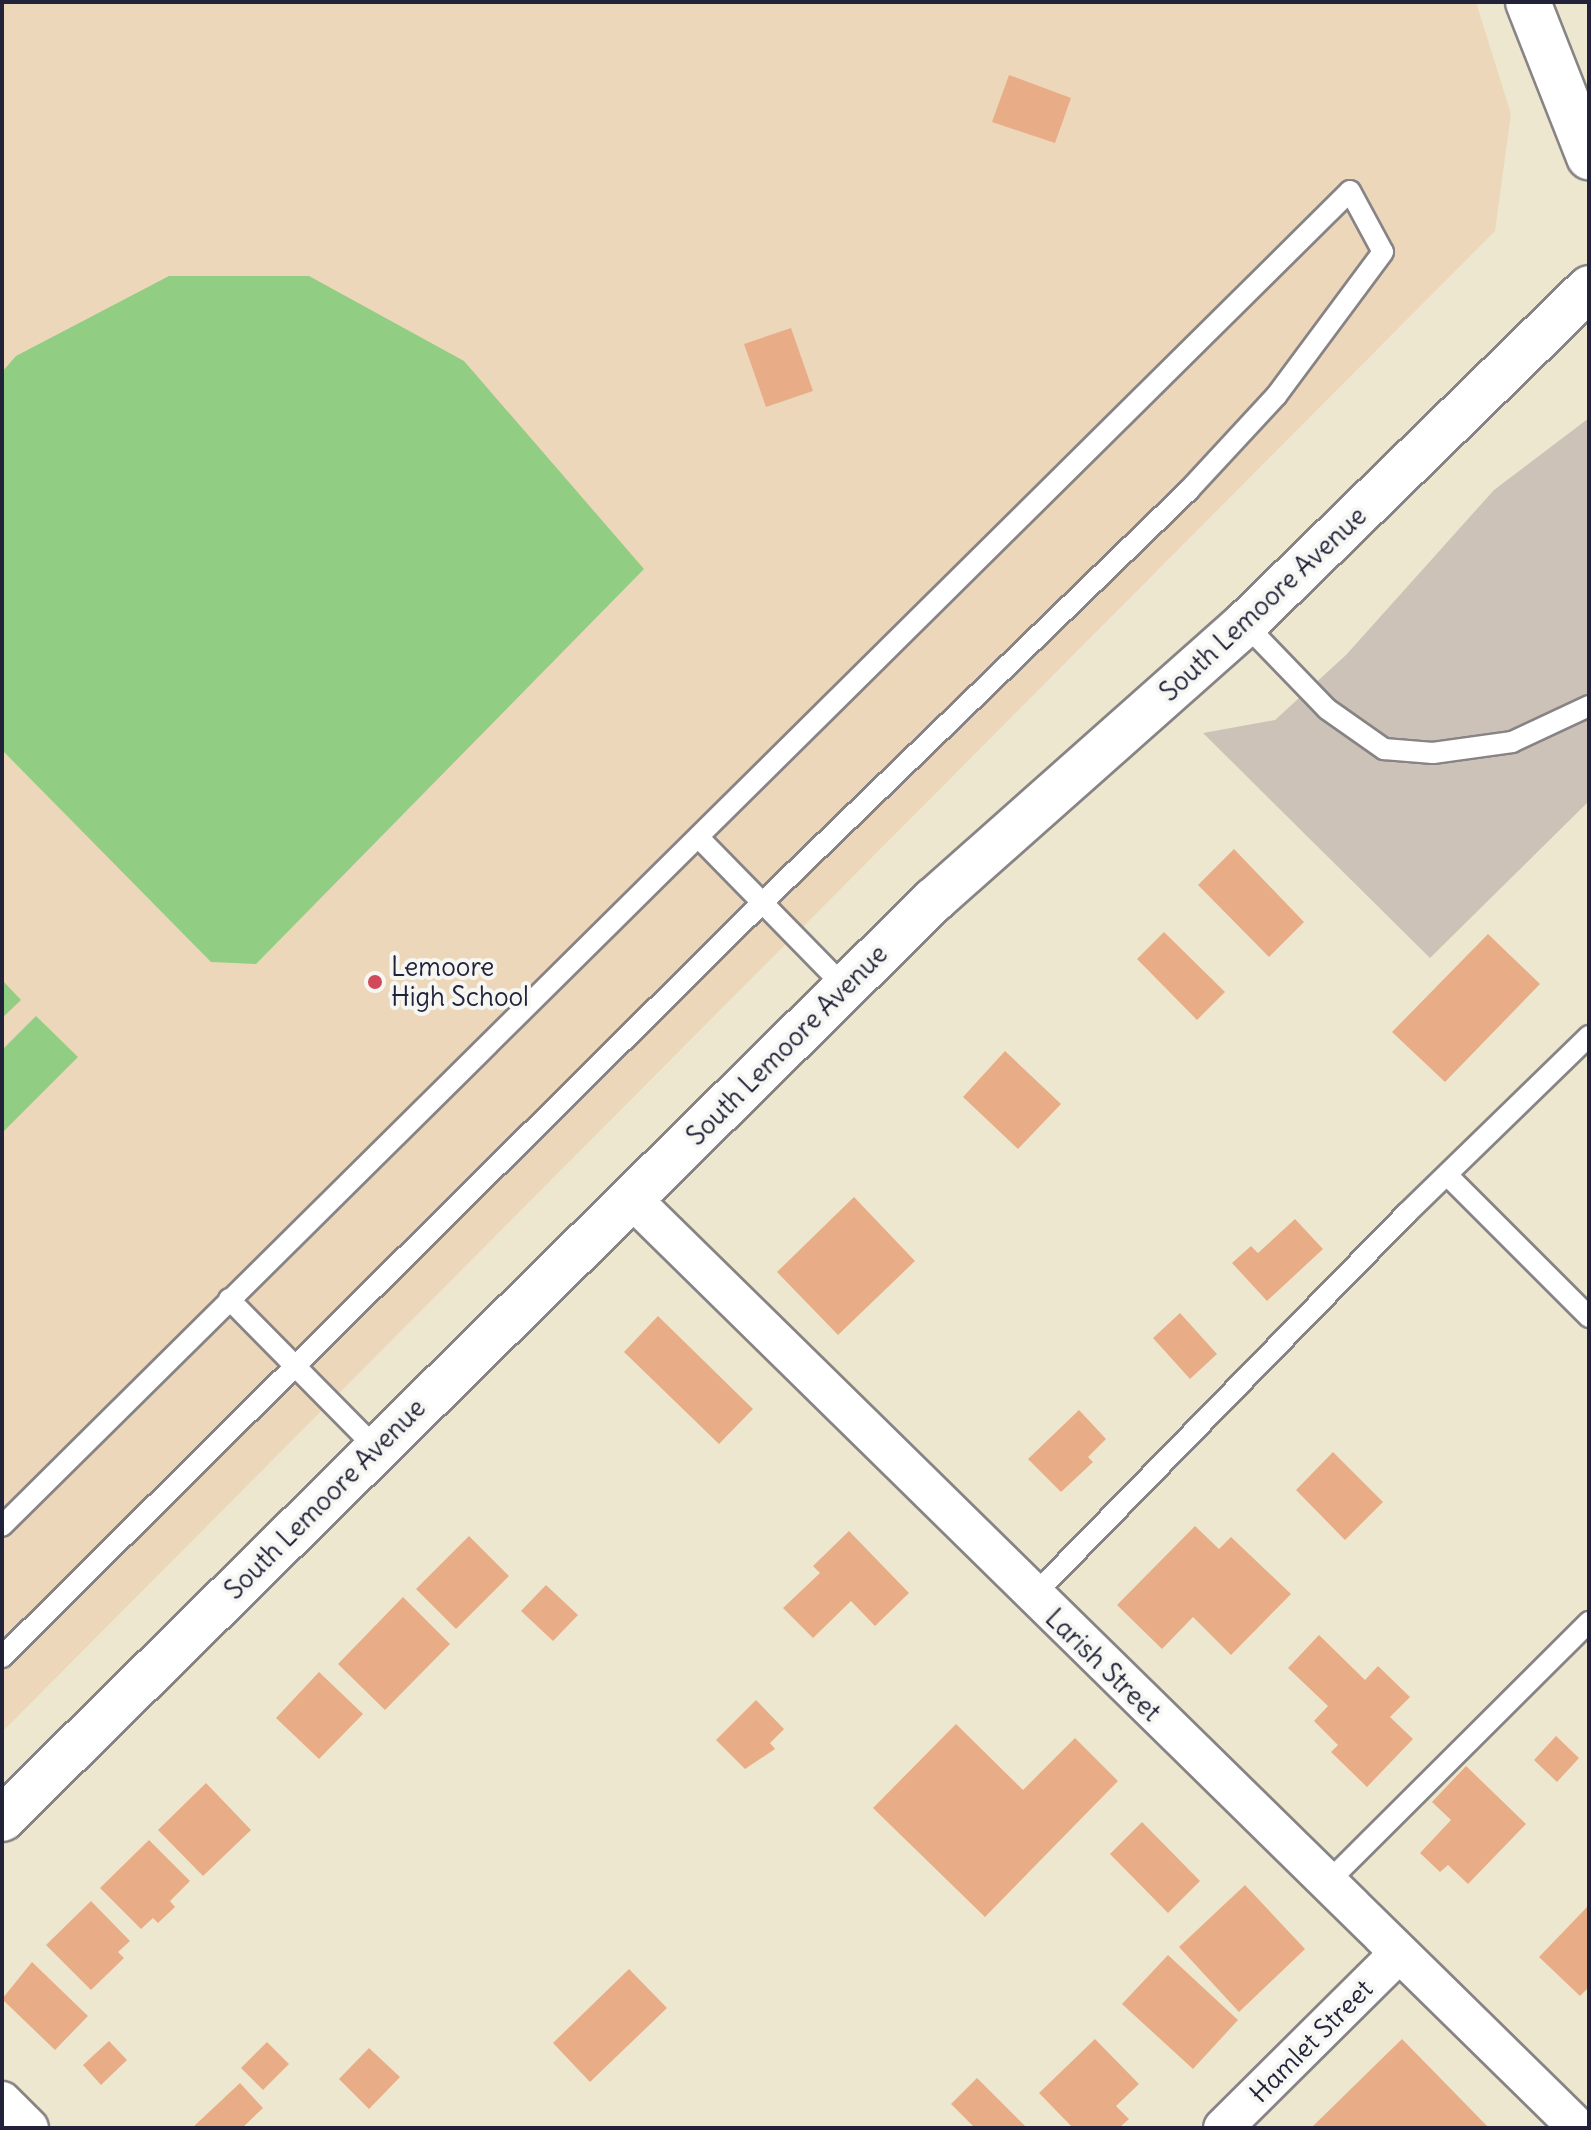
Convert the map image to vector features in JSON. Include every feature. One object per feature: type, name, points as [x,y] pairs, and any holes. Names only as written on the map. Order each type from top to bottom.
[{"type":"main road","points":[[1528,2],[1589,157]]},
{"type":"main road","name":"South Lemoore Avenue","points":[[2,1819],[934,900],[1245,624],[1589,288]]},
{"type":"street","name":"Larish Street","points":[[631,1198],[1032,1597],[1578,2128]]},
{"type":"street","name":"Hamlet Street","points":[[1223,2128],[1398,1954]]},
{"type":"street","points":[[2,2101],[29,2128]]},
{"type":"lane","points":[[2,1526],[1350,191],[1383,252],[1276,396],[1189,490],[762,903],[2,1657]]},
{"type":"lane","points":[[1245,624],[1327,709],[1384,749],[1433,753],[1512,742],[1589,706]]},
{"type":"lane","points":[[699,838],[845,987]]},
{"type":"lane","points":[[1032,1597],[1447,1175],[1589,1036]]},
{"type":"lane","points":[[1447,1175],[1588,1316]]},
{"type":"lane","points":[[229,1299],[376,1448]]},
{"type":"lane","points":[[1327,1883],[1589,1622]]},
{"type":"shaded area","name":"Lemoore High School","points":[[2,2],[1476,2],[1511,114],[1495,231],[2,1732]]},
{"type":"shaded area","points":[[1589,418],[1589,801],[1430,958],[1203,733],[1275,720],[1346,655],[1494,490]]},
{"type":"green space","points":[[169,276],[309,276],[464,361],[644,569],[256,964],[211,962],[2,750],[2,372],[16,356]]},
{"type":"green space","points":[[2,980],[21,1000],[2,1018]]},
{"type":"green space","points":[[36,1016],[78,1057],[2,1133],[2,1050]]},
{"type":"building","points":[[1009,75],[1071,98],[1055,143],[992,122]]},
{"type":"building","points":[[791,328],[813,391],[766,407],[744,344]]},
{"type":"building","points":[[1234,849],[1304,922],[1269,957],[1198,885]]},
{"type":"building","points":[[1164,932],[1225,992],[1197,1020],[1137,959]]},
{"type":"building","points":[[1488,934],[1540,984],[1445,1082],[1392,1032]]},
{"type":"building","points":[[1005,1051],[1061,1104],[1018,1149],[963,1097]]},
{"type":"building","points":[[854,1197],[915,1261],[838,1335],[777,1272]]},
{"type":"building","points":[[1295,1219],[1323,1249],[1267,1301],[1232,1263],[1251,1246],[1258,1253]]},
{"type":"building","points":[[1180,1313],[1217,1354],[1190,1379],[1153,1338]]},
{"type":"building","points":[[658,1316],[753,1409],[719,1444],[624,1352]]},
{"type":"building","points":[[1079,1410],[1106,1439],[1088,1457],[1093,1462],[1061,1492],[1028,1459]]},
{"type":"building","points":[[1333,1452],[1383,1502],[1345,1540],[1296,1490]]},
{"type":"building","points":[[1195,1526],[1219,1549],[1231,1537],[1291,1594],[1231,1655],[1193,1617],[1162,1649],[1117,1605]]},
{"type":"building","points":[[849,1531],[909,1593],[875,1626],[851,1601],[813,1638],[783,1608],[820,1573],[813,1566]]},
{"type":"building","points":[[469,1536],[509,1576],[456,1629],[416,1589]]},
{"type":"building","points":[[546,1585],[578,1615],[553,1641],[521,1611]]},
{"type":"building","points":[[403,1597],[450,1644],[385,1710],[338,1664]]},
{"type":"building","points":[[1319,1635],[1365,1680],[1378,1666],[1410,1697],[1390,1717],[1413,1739],[1367,1787],[1331,1752],[1338,1745],[1314,1721],[1328,1706],[1288,1668]]},
{"type":"building","points":[[319,1672],[363,1714],[319,1759],[276,1718]]},
{"type":"building","points":[[756,1700],[784,1729],[770,1743],[775,1749],[745,1769],[716,1740]]},
{"type":"building","points":[[956,1724],[1023,1790],[1075,1738],[1118,1781],[985,1917],[873,1808]]},
{"type":"building","points":[[1556,1736],[1579,1758],[1557,1782],[1534,1760]]},
{"type":"building","points":[[1466,1766],[1526,1824],[1468,1884],[1448,1865],[1440,1872],[1420,1853],[1451,1820],[1432,1802]]},
{"type":"building","points":[[206,1783],[251,1830],[203,1876],[158,1830]]},
{"type":"building","points":[[1142,1822],[1200,1881],[1168,1913],[1110,1854]]},
{"type":"building","points":[[149,1840],[190,1881],[170,1901],[175,1907],[158,1923],[153,1918],[141,1929],[100,1888]]},
{"type":"building","points":[[1245,1885],[1305,1949],[1239,2012],[1179,1947]]},
{"type":"building","points":[[91,1901],[130,1941],[118,1952],[124,1958],[91,1990],[46,1945]]},
{"type":"building","points":[[1589,1905],[1589,1987],[1580,1996],[1539,1957]]},
{"type":"building","points":[[1168,1955],[1238,2020],[1193,2069],[1122,2004]]},
{"type":"building","points":[[32,1962],[88,2016],[55,2050],[2,1999]]},
{"type":"building","points":[[629,1969],[667,2008],[590,2082],[553,2043]]},
{"type":"building","points":[[1095,2039],[1139,2084],[1116,2106],[1129,2119],[1119,2128],[1073,2128],[1039,2093]]},
{"type":"building","points":[[1402,2039],[1489,2128],[1311,2128]]},
{"type":"building","points":[[109,2041],[127,2060],[101,2085],[83,2065]]},
{"type":"building","points":[[267,2042],[289,2064],[263,2090],[241,2068]]},
{"type":"building","points":[[369,2048],[400,2077],[369,2109],[339,2079]]},
{"type":"building","points":[[977,2078],[1027,2128],[975,2128],[951,2104]]},
{"type":"building","points":[[240,2083],[263,2108],[242,2128],[192,2128]]},
{"type":"place","name":"Lemoore High School","points":[[375,982]]}]
